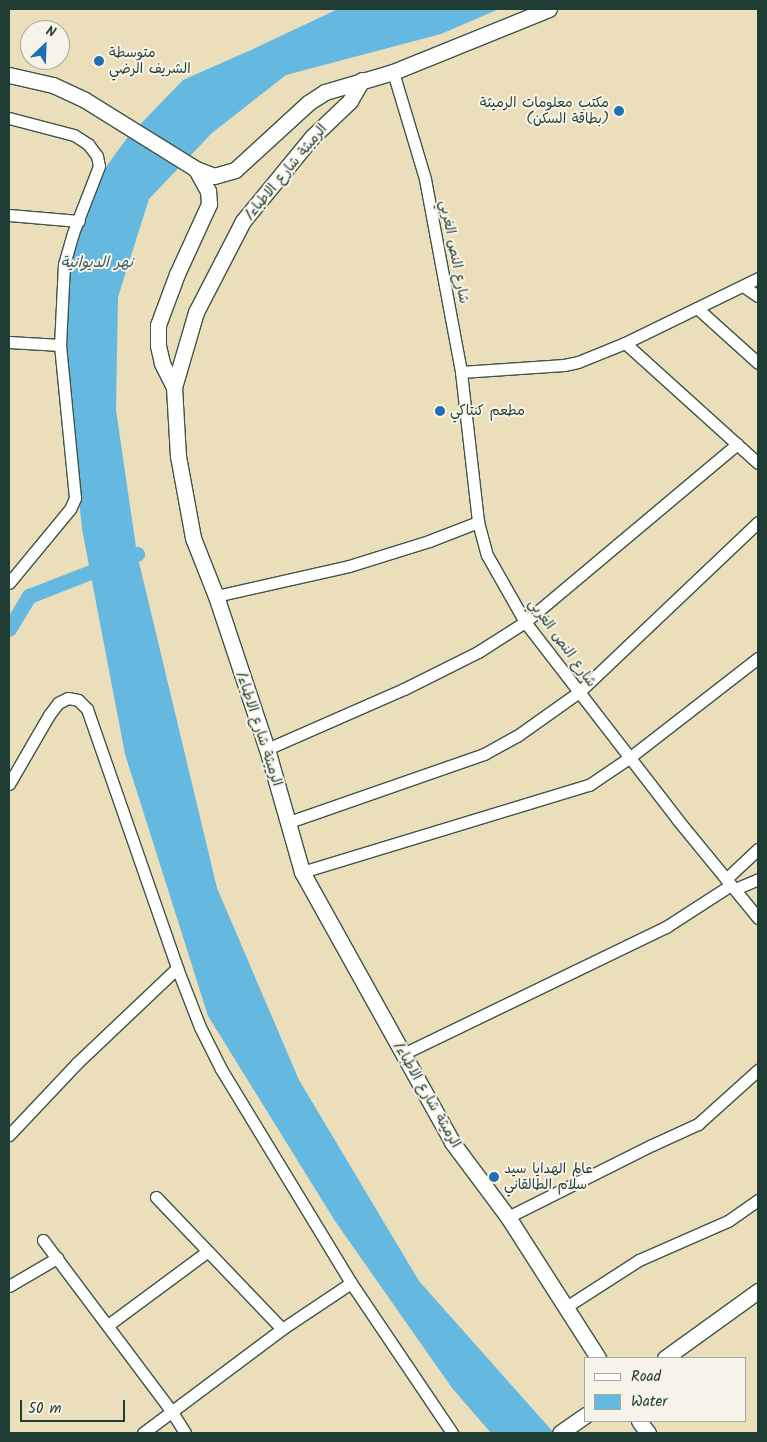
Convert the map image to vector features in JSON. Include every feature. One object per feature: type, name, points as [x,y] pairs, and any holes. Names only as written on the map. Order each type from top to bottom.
[{"type":"street","points":[[9,74],[53,85],[85,100],[196,169],[214,176],[235,170],[308,104],[325,92],[393,72],[549,9]]},
{"type":"street","name":"شارع النص الغربي","points":[[393,72],[425,178],[461,372],[478,522],[487,554],[525,622],[630,758],[758,918]]},
{"type":"street","points":[[9,80],[53,85]]},
{"type":"street","name":"/الرميثة شارع الاطباء","points":[[362,80],[350,102],[312,137],[244,221],[196,312],[174,387],[178,456],[193,538],[216,596],[267,749],[302,872],[452,1142],[508,1217],[597,1357]]},
{"type":"street","points":[[9,118],[74,135],[88,144],[97,156],[99,166],[64,264],[60,345],[75,498],[70,509],[9,583]]},
{"type":"street","points":[[174,387],[162,363],[158,345],[158,325],[177,274],[209,204],[208,191],[196,169]]},
{"type":"street","points":[[9,215],[78,221]]},
{"type":"street","points":[[461,372],[564,365],[578,362],[626,343],[758,278]]},
{"type":"street","points":[[743,286],[758,296]]},
{"type":"street","points":[[697,308],[758,363]]},
{"type":"street","points":[[9,342],[60,345]]},
{"type":"street","points":[[626,343],[758,464]]},
{"type":"street","points":[[267,749],[404,689],[478,652],[525,622],[737,444]]},
{"type":"street","points":[[216,596],[349,566],[429,541],[478,522]]},
{"type":"street","points":[[289,822],[484,754],[517,736],[579,692],[758,522]]},
{"type":"street","points":[[302,872],[589,785],[630,758],[758,658]]},
{"type":"street","points":[[9,784],[58,703],[68,698],[78,700],[87,709],[177,968],[200,1027],[221,1069],[351,1283],[452,1433]]},
{"type":"street","points":[[403,1054],[666,927],[731,884],[758,849]]},
{"type":"street","points":[[731,884],[758,880]]},
{"type":"street","points":[[9,1135],[78,1063],[177,968]]},
{"type":"street","points":[[508,1217],[652,1144],[698,1124],[758,1070]]},
{"type":"street","points":[[156,1197],[282,1330]]},
{"type":"street","points":[[566,1307],[639,1260],[728,1221],[758,1200]]},
{"type":"street","points":[[43,1240],[108,1325],[172,1412],[185,1433]]},
{"type":"street","points":[[108,1325],[208,1251]]},
{"type":"street","points":[[9,1286],[57,1258]]},
{"type":"street","points":[[143,1433],[282,1330],[351,1283]]},
{"type":"street","points":[[666,1357],[758,1291]]},
{"type":"street","points":[[562,1432],[584,1416]]},
{"type":"street","points":[[640,1422],[648,1433]]},
{"type":"water","name":"نهر الديوانية","points":[[338,9],[499,9],[441,34],[286,75],[212,133],[149,199],[118,297],[116,410],[137,554],[217,888],[299,1080],[419,1281],[554,1433],[491,1433],[452,1388],[335,1221],[208,1016],[125,754],[82,529],[65,369],[67,259],[98,178],[127,138],[183,80]]},
{"type":"waterway","points":[[9,629],[29,596],[137,554]]},
{"type":"place","name":"متوسطة الشريف الرضي","points":[[99,61]]},
{"type":"place","name":"مكتب معلومات الرميثة (بطاقة السكن)","points":[[619,111]]},
{"type":"place","name":"مطعم كنتاكي","points":[[440,411]]},
{"type":"place","name":"عالم الهدايا سيد سلام الطالقاني","points":[[494,1177]]}]
